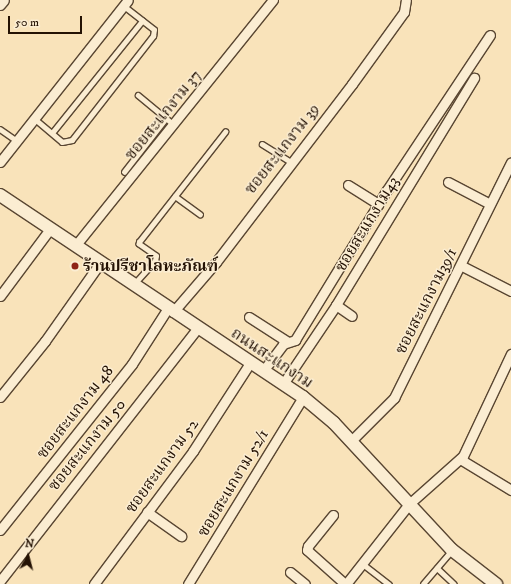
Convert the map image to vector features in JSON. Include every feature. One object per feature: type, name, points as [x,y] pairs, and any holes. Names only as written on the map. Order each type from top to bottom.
[{"type":"street","points":[[0,5],[4,0]]},
{"type":"street","name":"ซอยสะแกงาม 37","points":[[75,246],[174,125],[273,0]]},
{"type":"street","name":"ซอยสะแกงาม 39","points":[[171,310],[216,262],[352,84],[400,18],[406,0]]},
{"type":"street","points":[[0,162],[125,3]]},
{"type":"street","points":[[263,371],[282,344],[295,340],[379,204],[490,35]]},
{"type":"street","name":"ซอยสะแกงาม43","points":[[283,384],[336,305],[474,78]]},
{"type":"street","name":"ซอยสะแกงาม39/1","points":[[351,441],[394,398],[462,266],[511,162]]},
{"type":"street","points":[[448,182],[490,204]]},
{"type":"street","points":[[348,185],[379,204]]},
{"type":"street","name":"ถนนสะแกงาม","points":[[0,196],[303,397],[334,423],[452,550],[496,584]]},
{"type":"street","points":[[0,296],[50,230]]},
{"type":"street","points":[[0,397],[45,341],[100,263]]},
{"type":"street","points":[[462,266],[511,291]]},
{"type":"street","points":[[336,305],[352,316]]},
{"type":"street","name":"ซอยสะแกงาม 48","points":[[0,530],[132,364],[171,310]]},
{"type":"street","points":[[250,317],[288,342]]},
{"type":"street","name":"ซอยสะแกงาม 50","points":[[0,581],[198,328]]},
{"type":"street","points":[[333,514],[308,546],[307,550],[345,584],[363,564],[409,504],[460,459],[511,354]]},
{"type":"street","name":"ซอยสะแกงาม 52","points":[[94,584],[193,451],[250,363]]},
{"type":"street","name":"ซอยสะแกงาม 52/1","points":[[188,584],[303,397]]},
{"type":"street","points":[[460,459],[511,490]]},
{"type":"street","points":[[147,512],[181,536]]},
{"type":"street","points":[[290,572],[305,584]]},
{"type":"lane","points":[[35,119],[62,142],[72,140],[153,36],[154,30],[142,21],[125,3]]},
{"type":"lane","points":[[52,133],[142,21]]},
{"type":"lane","points":[[138,94],[174,125]]},
{"type":"lane","points":[[124,172],[166,118]]},
{"type":"lane","points":[[0,129],[17,141]]},
{"type":"lane","points":[[133,285],[155,261],[156,256],[139,244],[139,242],[225,132]]},
{"type":"lane","points":[[262,144],[291,162]]},
{"type":"lane","points":[[175,196],[200,214]]},
{"type":"lane","points":[[423,584],[452,550]]},
{"type":"lane","points":[[363,564],[389,584]]},
{"type":"lane","points":[[438,568],[454,584]]},
{"type":"place","name":"ร้านปรีชาโลหะภัณฑ์","points":[[75,266]]}]
